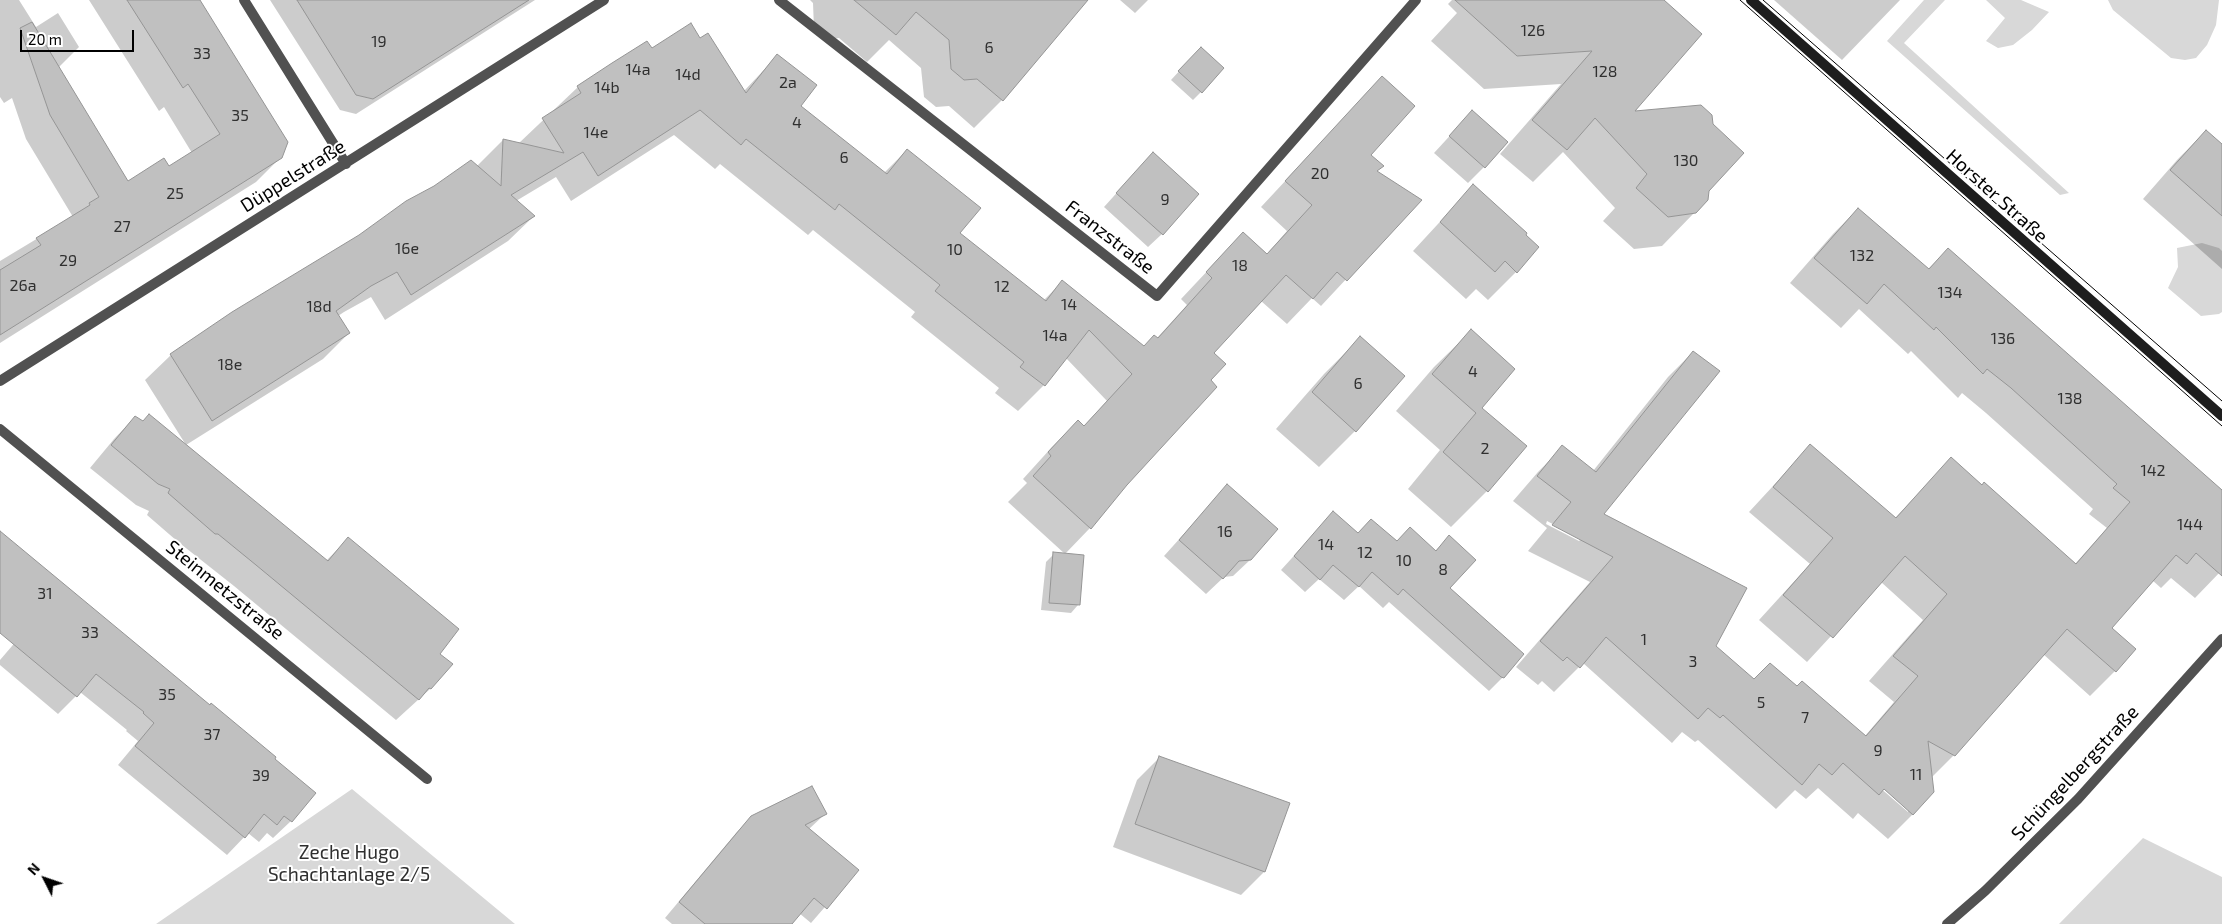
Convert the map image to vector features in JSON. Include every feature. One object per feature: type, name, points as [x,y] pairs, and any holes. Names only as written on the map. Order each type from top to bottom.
[{"type":"main road","name":"Horster Straße","points":[[1751,0],[2222,416]]},
{"type":"street","points":[[244,0],[346,164]]},
{"type":"street","name":"Düppelstraße","points":[[0,381],[604,0]]},
{"type":"street","name":"Franzstraße","points":[[779,0],[1156,296],[1416,0]]},
{"type":"street","name":"Steinmetzstraße","points":[[0,429],[427,779]]},
{"type":"street","name":"Schüngelbergstraße","points":[[1947,924],[1985,892],[2078,799],[2222,639]]},
{"type":"green space","points":[[1924,0],[1945,0],[1904,43],[2069,193],[2060,195],[1887,41]]},
{"type":"green space","points":[[1986,0],[2021,0],[2049,12],[2032,30],[2013,45],[1998,48],[1986,41],[2005,18]]},
{"type":"green space","points":[[2108,0],[2219,0],[2216,25],[2207,45],[2196,58],[2185,60],[2171,58],[2113,10]]},
{"type":"green space","points":[[2202,243],[2219,248],[2222,251],[2222,312],[2201,316],[2168,288],[2178,267],[2177,248]]},
{"type":"green space","name":"Zeche Hugo Schachtanlage 2/5","points":[[352,789],[515,924],[156,924]]},
{"type":"green space","points":[[2143,838],[2222,877],[2222,924],[2059,924]]},
{"type":"building","points":[[127,0],[200,0],[288,142],[282,158],[0,335],[0,270],[41,245],[36,238],[90,205],[89,203],[99,197],[50,115],[20,28],[32,22],[128,181],[164,158],[169,166],[220,134],[188,84],[183,88]]},
{"type":"building","points":[[297,0],[529,0],[373,99],[356,95]]},
{"type":"building","points":[[854,0],[1088,0],[1003,101],[977,79],[964,80],[951,69],[949,40],[916,12],[896,35]]},
{"type":"building","points":[[1455,0],[1664,0],[1702,34],[1635,111],[1701,105],[1712,115],[1713,124],[1744,153],[1709,191],[1708,200],[1696,213],[1668,217],[1636,188],[1647,174],[1595,118],[1567,150],[1532,120],[1592,51],[1517,56]]},
{"type":"building","points":[[691,23],[700,38],[708,33],[746,93],[777,54],[817,85],[801,106],[887,174],[907,149],[981,208],[960,233],[1046,301],[1062,280],[1144,346],[1154,335],[1158,338],[1212,278],[1206,272],[1243,232],[1267,254],[1312,205],[1285,181],[1382,76],[1415,106],[1371,155],[1384,166],[1377,171],[1422,200],[1347,281],[1337,272],[1313,299],[1286,275],[1214,353],[1226,364],[1211,380],[1217,387],[1127,485],[1091,529],[1033,476],[1051,456],[1048,452],[1078,420],[1084,426],[1132,374],[1089,330],[1045,386],[1020,367],[1024,362],[935,291],[940,285],[839,204],[835,210],[746,139],[741,145],[700,110],[598,176],[583,152],[511,195],[535,216],[411,295],[397,272],[371,286],[336,311],[350,333],[212,421],[170,354],[232,312],[359,235],[406,201],[434,186],[471,160],[501,186],[503,139],[564,153],[542,118],[581,93],[577,86],[612,63],[647,41],[652,48]]},
{"type":"building","points":[[1201,47],[1224,68],[1202,93],[1178,71]]},
{"type":"building","points":[[1472,110],[1508,142],[1485,168],[1449,136]]},
{"type":"building","points":[[2206,130],[2222,144],[2222,216],[2170,170]]},
{"type":"building","points":[[1153,152],[1199,194],[1163,235],[1116,193]]},
{"type":"building","points":[[1473,184],[1527,233],[1526,235],[1539,247],[1517,273],[1505,261],[1495,272],[1440,222]]},
{"type":"building","points":[[1858,208],[1929,269],[1948,248],[2222,490],[2222,576],[2196,553],[2187,564],[2176,555],[2112,628],[2136,649],[2116,672],[2067,629],[1955,756],[1928,741],[1934,792],[1913,815],[1884,789],[1879,795],[1843,763],[1832,775],[1819,764],[1802,785],[1723,715],[1720,718],[1708,708],[1698,719],[1606,637],[1580,668],[1567,657],[1563,661],[1540,641],[1613,557],[1552,525],[1571,502],[1537,476],[1562,445],[1596,472],[1693,351],[1720,371],[1604,514],[1747,588],[1716,646],[1754,679],[1770,663],[1797,686],[1802,681],[1866,736],[1918,676],[1893,656],[1947,594],[1905,556],[1833,638],[1783,595],[1833,538],[1773,487],[1810,444],[1896,518],[1951,457],[1982,485],[1984,482],[2076,564],[2130,502],[2113,488],[2117,484],[2011,388],[1987,369],[1983,374],[1936,327],[1934,330],[1884,284],[1867,304],[1814,258]]},
{"type":"building","points":[[1471,329],[1515,369],[1482,408],[1527,446],[1488,492],[1443,452],[1476,413],[1432,374]]},
{"type":"building","points":[[1360,336],[1405,376],[1356,432],[1312,392]]},
{"type":"building","points":[[149,414],[328,561],[348,537],[459,629],[440,654],[453,664],[431,689],[429,688],[419,700],[218,534],[215,534],[168,493],[170,489],[158,484],[111,445],[135,416],[143,421]]},
{"type":"building","points":[[1227,484],[1278,529],[1251,560],[1239,561],[1223,579],[1179,540]]},
{"type":"building","points":[[1333,511],[1358,533],[1371,519],[1397,541],[1410,527],[1436,551],[1449,535],[1476,560],[1450,588],[1524,654],[1504,678],[1403,589],[1398,595],[1372,572],[1359,587],[1333,565],[1320,580],[1294,556]]},
{"type":"building","points":[[0,531],[210,705],[211,703],[316,793],[292,822],[284,816],[277,825],[264,814],[245,838],[135,746],[154,723],[144,712],[96,674],[77,697],[0,633]]},
{"type":"building","points":[[1053,552],[1084,555],[1080,605],[1049,603]]},
{"type":"building","points":[[1159,756],[1290,803],[1265,872],[1135,824]]},
{"type":"building","points":[[812,786],[827,814],[805,825],[859,870],[827,909],[814,898],[792,924],[705,924],[679,902],[751,816]]},
{"type":"tram line","points":[[1740,0],[2222,426]]},
{"type":"tram line","points":[[1763,0],[2222,401]]}]
